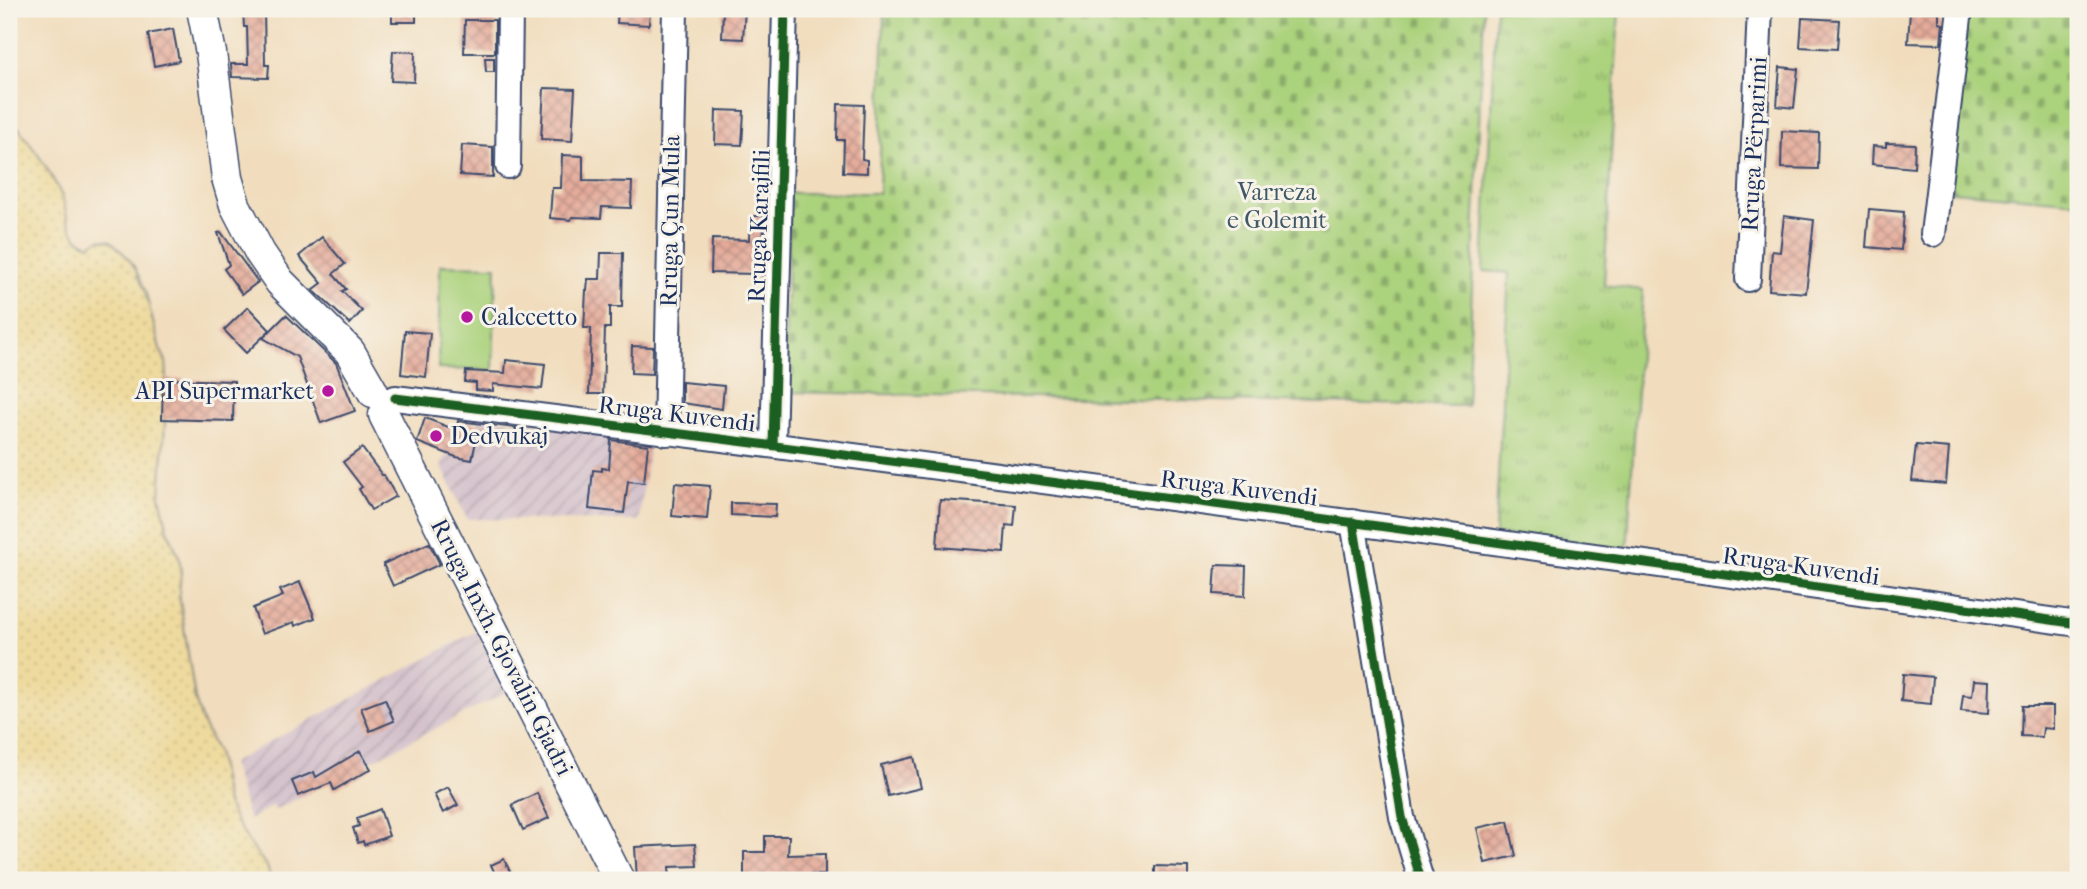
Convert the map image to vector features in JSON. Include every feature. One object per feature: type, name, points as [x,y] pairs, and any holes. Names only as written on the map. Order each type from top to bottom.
[{"type":"main road","name":"Rruga Inxh. Gjovalin Gjadri","points":[[202,9],[211,53],[227,178],[235,205],[260,253],[280,282],[342,345],[384,402],[619,880]]},
{"type":"street","points":[[508,166],[510,9]]},
{"type":"street","name":"Rruga Çun Mula","points":[[666,433],[675,9]]},
{"type":"street","name":"Rruga Karajfili","points":[[773,445],[785,9]]},
{"type":"street","name":"Rruga Përparimi","points":[[1748,279],[1760,9]]},
{"type":"street","points":[[1933,234],[1960,9]]},
{"type":"street","name":"Rruga Kuvendi","points":[[384,402],[773,445],[1353,522],[2078,624]]},
{"type":"street","points":[[1353,522],[1402,817],[1420,880]]},
{"type":"shaded area","points":[[480,417],[650,439],[639,521],[467,519],[441,465],[447,454],[472,460]]},
{"type":"shaded area","points":[[477,631],[507,692],[275,810],[273,805],[249,820],[231,763]]},
{"type":"green space","name":"Varreza e Golemit","points":[[884,9],[1484,9],[1467,406],[784,392],[790,193],[879,193]]},
{"type":"green space","points":[[1496,9],[1619,9],[1604,285],[1643,290],[1627,553],[1495,534],[1509,273],[1483,271]]},
{"type":"green space","points":[[1964,9],[2078,9],[2078,202],[1942,190]]},
{"type":"green space","name":"Calccetto","points":[[440,265],[496,266],[493,370],[438,369]]},
{"type":"sand","points":[[9,115],[51,175],[75,235],[90,245],[100,239],[111,241],[135,268],[145,290],[160,349],[166,361],[160,496],[168,531],[179,557],[179,594],[195,699],[202,722],[217,752],[226,801],[251,846],[267,866],[271,880],[9,880]]},
{"type":"building","points":[[243,9],[264,9],[265,65],[269,65],[268,78],[232,77],[231,64],[248,64],[247,27],[244,27]]},
{"type":"building","points":[[392,9],[416,9],[416,22],[392,22]]},
{"type":"building","points":[[618,9],[650,9],[649,25],[617,23]]},
{"type":"building","points":[[723,9],[745,9],[743,39],[722,38]]},
{"type":"building","points":[[1910,10],[1939,12],[1939,23],[1943,24],[1941,44],[1908,43]]},
{"type":"building","points":[[1802,18],[1839,20],[1837,49],[1800,47]]},
{"type":"building","points":[[465,20],[495,20],[495,53],[464,53]]},
{"type":"building","points":[[173,29],[179,61],[154,66],[148,34]]},
{"type":"building","points":[[393,51],[415,52],[414,82],[391,81]]},
{"type":"building","points":[[485,58],[494,58],[494,72],[486,72]]},
{"type":"building","points":[[1780,67],[1798,69],[1794,108],[1777,106]]},
{"type":"building","points":[[544,88],[575,89],[572,141],[541,139]]},
{"type":"building","points":[[838,104],[864,105],[862,159],[867,160],[867,173],[843,172],[844,140],[837,140]]},
{"type":"building","points":[[716,110],[744,111],[742,145],[715,144]]},
{"type":"building","points":[[1782,131],[1819,133],[1818,169],[1781,168]]},
{"type":"building","points":[[1886,143],[1915,144],[1914,168],[1872,164],[1873,146],[1886,147]]},
{"type":"building","points":[[462,145],[493,147],[493,177],[460,175]]},
{"type":"building","points":[[562,155],[583,156],[583,181],[632,182],[631,208],[602,207],[601,218],[550,218],[552,188],[561,188]]},
{"type":"building","points":[[1869,209],[1904,212],[1901,250],[1866,247]]},
{"type":"building","points":[[750,216],[764,216],[763,283],[756,283],[757,274],[711,273],[712,239],[749,240]]},
{"type":"building","points":[[1784,216],[1814,220],[1806,293],[1769,290],[1772,251],[1780,252]]},
{"type":"building","points":[[221,232],[258,282],[242,294],[224,269],[229,265],[218,233]]},
{"type":"building","points":[[322,237],[345,264],[333,274],[346,289],[342,291],[362,311],[350,324],[313,290],[322,283],[299,256]]},
{"type":"building","points":[[601,253],[623,253],[622,307],[610,307],[610,328],[605,328],[603,394],[589,394],[591,328],[584,328],[586,290],[588,279],[600,279]]},
{"type":"building","points":[[248,307],[270,330],[246,353],[224,330]]},
{"type":"building","points":[[286,315],[336,363],[355,411],[321,423],[297,357],[263,338]]},
{"type":"building","points":[[405,331],[430,333],[426,377],[401,374]]},
{"type":"building","points":[[632,346],[653,347],[652,374],[631,373]]},
{"type":"building","points":[[506,360],[545,364],[542,389],[493,384],[493,391],[476,390],[476,383],[465,382],[466,371],[505,373]]},
{"type":"building","points":[[163,379],[234,381],[233,421],[162,419]]},
{"type":"building","points":[[682,382],[724,386],[722,409],[682,403]]},
{"type":"building","points":[[425,418],[456,430],[458,421],[516,428],[514,441],[477,436],[472,460],[456,457],[417,442]]},
{"type":"building","points":[[611,440],[648,445],[644,483],[628,481],[624,513],[589,509],[593,470],[609,469]]},
{"type":"building","points":[[1916,445],[1949,448],[1946,484],[1912,481]]},
{"type":"building","points":[[362,448],[384,475],[396,496],[371,510],[359,489],[362,487],[343,462]]},
{"type":"building","points":[[675,483],[710,486],[707,519],[672,516]]},
{"type":"building","points":[[940,500],[1016,505],[1014,526],[1006,525],[1004,552],[937,547]]},
{"type":"building","points":[[731,503],[776,504],[775,517],[731,515]]},
{"type":"building","points":[[429,543],[440,564],[393,586],[383,564]]},
{"type":"building","points":[[1216,565],[1246,566],[1245,596],[1214,594]]},
{"type":"building","points":[[300,582],[315,618],[295,626],[294,622],[262,634],[253,608],[283,596],[280,590]]},
{"type":"building","points":[[1903,674],[1933,677],[1931,704],[1901,701]]},
{"type":"building","points":[[1974,680],[1990,681],[1989,713],[1961,711],[1963,695],[1972,696]]},
{"type":"building","points":[[385,699],[394,721],[370,731],[361,708]]},
{"type":"building","points":[[2022,706],[2053,706],[2053,729],[2043,728],[2042,737],[2021,736]]},
{"type":"building","points":[[360,751],[371,769],[334,790],[331,783],[298,796],[292,781],[314,772],[316,777]]},
{"type":"building","points":[[914,757],[921,788],[888,796],[881,765]]},
{"type":"building","points":[[448,787],[458,805],[443,813],[434,794]]},
{"type":"building","points":[[537,793],[549,818],[523,830],[512,805]]},
{"type":"building","points":[[380,809],[389,836],[364,845],[363,841],[358,843],[353,828],[359,826],[357,818]]},
{"type":"building","points":[[1508,821],[1516,856],[1485,863],[1477,828]]},
{"type":"building","points":[[765,836],[789,836],[788,855],[825,854],[825,875],[769,874],[769,880],[744,880],[744,852],[765,852]]},
{"type":"building","points":[[695,844],[697,866],[669,867],[670,880],[637,880],[635,847]]},
{"type":"building","points":[[504,859],[514,880],[498,880],[491,865]]},
{"type":"building","points":[[1155,866],[1188,867],[1188,880],[1155,880]]},
{"type":"cycle path","points":[[773,445],[785,9]]},
{"type":"cycle path","points":[[395,398],[1237,507],[2078,624]]},
{"type":"cycle path","points":[[1353,522],[1402,817],[1421,880]]},
{"type":"place","name":"Calccetto","points":[[467,317]]},
{"type":"place","name":"API Supermarket","points":[[328,391]]},
{"type":"place","name":"Dedvukaj","points":[[436,436]]}]
